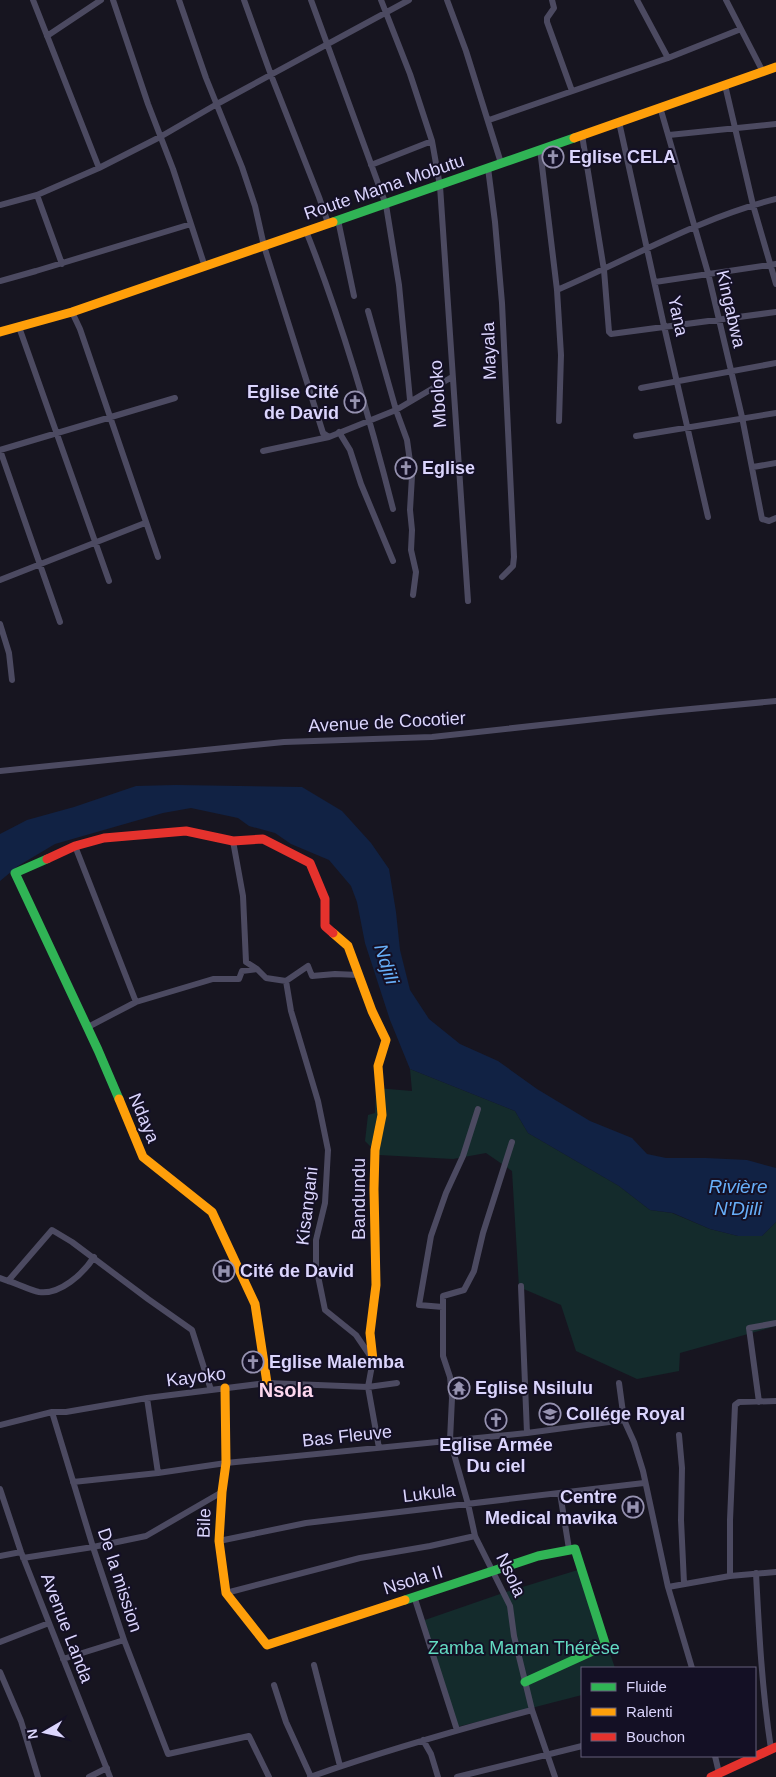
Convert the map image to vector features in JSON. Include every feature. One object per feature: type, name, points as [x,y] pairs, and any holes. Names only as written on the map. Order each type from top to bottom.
[{"type":"street","points":[[33,0],[99,168]]},
{"type":"street","points":[[47,36],[101,0]]},
{"type":"street","points":[[113,0],[192,224],[205,267]]},
{"type":"street","points":[[178,0],[242,167],[255,206],[264,246],[317,416],[323,433],[329,437]]},
{"type":"street","points":[[244,0],[328,223]]},
{"type":"street","points":[[311,0],[386,205],[399,285],[410,400]]},
{"type":"street","points":[[381,0],[386,12]]},
{"type":"street","points":[[0,205],[37,194],[99,168],[160,137],[409,0]]},
{"type":"street","points":[[447,0],[489,120],[501,163]]},
{"type":"street","points":[[552,0],[554,8],[547,18],[547,22],[572,91]]},
{"type":"street","points":[[637,0],[668,58]]},
{"type":"street","points":[[726,0],[763,72]]},
{"type":"street","name":"Mboloko","points":[[386,12],[410,74],[432,141],[440,186],[468,600]]},
{"type":"street","points":[[489,120],[668,58],[741,29]]},
{"type":"street","name":"Route Mama Mobutu","points":[[0,332],[72,312],[205,267],[776,67]]},
{"type":"street","points":[[725,85],[754,205],[774,264],[776,284]]},
{"type":"street","name":"Kingabwa","points":[[660,107],[708,273],[753,467],[762,520],[769,521],[776,518]]},
{"type":"street","name":"Yana","points":[[619,122],[708,517]]},
{"type":"street","points":[[669,135],[776,124]]},
{"type":"street","points":[[582,135],[604,270],[609,332],[611,334],[776,312]]},
{"type":"street","points":[[371,165],[432,141]]},
{"type":"street","points":[[540,149],[557,290],[561,355],[559,421]]},
{"type":"street","name":"Mayala","points":[[488,168],[502,303],[512,533],[513,566],[502,577]]},
{"type":"street","points":[[37,194],[62,264]]},
{"type":"street","points":[[557,290],[694,227],[776,199]]},
{"type":"street","points":[[338,220],[354,296]]},
{"type":"street","points":[[0,281],[192,224]]},
{"type":"street","points":[[306,231],[318,260],[370,419],[393,509]]},
{"type":"street","points":[[655,282],[774,264]]},
{"type":"street","points":[[368,311],[406,440],[412,476],[410,510],[411,550],[416,572],[412,595]]},
{"type":"street","points":[[72,312],[80,330],[158,557]]},
{"type":"street","points":[[19,327],[109,580]]},
{"type":"street","points":[[641,388],[776,363]]},
{"type":"street","points":[[263,450],[329,437],[396,410],[410,400],[452,377]]},
{"type":"street","points":[[60,622],[0,450],[175,398]]},
{"type":"street","points":[[636,436],[742,417],[776,413]]},
{"type":"street","points":[[339,432],[350,450],[361,484],[393,561]]},
{"type":"street","points":[[753,467],[776,463]]},
{"type":"street","points":[[0,580],[145,523]]},
{"type":"street","points":[[0,624],[9,653],[12,680]]},
{"type":"street","name":"Avenue de Cocotier","points":[[0,771],[284,742],[432,737],[776,701]]},
{"type":"street","points":[[136,1002],[74,846],[104,838],[186,831],[233,840],[263,839],[310,863],[326,899],[325,926],[348,946],[359,975],[335,974],[312,976],[308,966],[286,981],[266,978],[246,962],[243,896],[233,840]]},
{"type":"street","name":"Ndaya","points":[[74,846],[15,873],[88,1028],[143,1157],[212,1212],[255,1304],[266,1383]]},
{"type":"street","points":[[88,1028],[136,1002],[213,980],[239,979],[242,971],[257,969]]},
{"type":"street","name":"Bandundu","points":[[359,975],[372,1011],[386,1040],[378,1066],[382,1115],[375,1160],[376,1285],[370,1333],[373,1360]]},
{"type":"street","name":"Kisangani","points":[[286,981],[291,1011],[318,1101],[328,1150],[325,1203],[316,1240],[316,1266],[325,1310],[356,1335],[373,1360]]},
{"type":"street","points":[[478,1109],[463,1156],[446,1193],[431,1236],[419,1305],[443,1307],[444,1296],[464,1290],[474,1270],[483,1233],[512,1142]]},
{"type":"street","points":[[8,1282],[52,1230],[94,1257],[148,1300],[192,1330],[211,1390]]},
{"type":"street","points":[[0,1278],[37,1292],[49,1292],[71,1282],[90,1264],[94,1257]]},
{"type":"street","points":[[520,1286],[527,1434]]},
{"type":"street","name":"Nsola","points":[[443,1307],[442,1356],[450,1377],[452,1398],[450,1440],[475,1536],[510,1606],[514,1636],[532,1710],[555,1777]]},
{"type":"street","points":[[759,1402],[749,1328],[776,1323]]},
{"type":"street","points":[[373,1360],[368,1387],[379,1448]]},
{"type":"street","name":"Kayoko","points":[[0,1425],[52,1412],[66,1412],[147,1398],[266,1383],[368,1387],[397,1383]]},
{"type":"street","points":[[619,1383],[624,1420],[634,1442],[668,1587],[692,1667]]},
{"type":"street","name":"Bile","points":[[225,1388],[226,1463],[219,1541],[226,1593]]},
{"type":"street","points":[[147,1398],[158,1473]]},
{"type":"street","points":[[730,1576],[730,1520],[735,1405],[739,1402],[776,1401]]},
{"type":"street","name":"De la mission","points":[[52,1412],[93,1547],[124,1640],[168,1754],[249,1736],[269,1777]]},
{"type":"street","name":"Bas Fleuve","points":[[73,1482],[158,1473],[226,1463],[527,1434],[624,1420]]},
{"type":"street","points":[[678,1435],[682,1468],[684,1583]]},
{"type":"street","name":"Lukula","points":[[219,1541],[306,1523],[644,1483]]},
{"type":"street","name":"Avenue Landa","points":[[0,1489],[22,1555],[110,1777]]},
{"type":"street","points":[[0,1556],[93,1547],[146,1536],[222,1492]]},
{"type":"street","points":[[525,1682],[604,1646],[605,1643],[575,1550],[569,1550],[560,1493]]},
{"type":"street","points":[[226,1593],[360,1558],[424,1548],[475,1536]]},
{"type":"street","name":"Nsola II","points":[[226,1593],[268,1645],[494,1571],[534,1556],[569,1550]]},
{"type":"street","points":[[668,1587],[730,1576],[776,1572]]},
{"type":"street","points":[[756,1573],[765,1709],[774,1748],[756,1756]]},
{"type":"street","points":[[414,1596],[457,1730]]},
{"type":"street","points":[[0,1642],[49,1623]]},
{"type":"street","points":[[63,1659],[124,1640]]},
{"type":"street","points":[[314,1665],[340,1766]]},
{"type":"street","points":[[0,1672],[21,1721],[38,1777]]},
{"type":"street","points":[[274,1685],[286,1722],[310,1777],[422,1740],[532,1710]]},
{"type":"street","points":[[422,1740],[431,1754],[438,1777]]},
{"type":"street","points":[[457,1777],[581,1746]]},
{"type":"street","points":[[715,1757],[715,1775],[754,1757]]},
{"type":"street","points":[[89,1777],[107,1768]]},
{"type":"green space","points":[[410,1069],[515,1111],[528,1133],[619,1186],[650,1210],[672,1213],[710,1229],[738,1236],[762,1236],[776,1222],[776,1326],[680,1353],[679,1371],[637,1379],[576,1351],[561,1305],[519,1287],[512,1171],[486,1153],[453,1159],[379,1155],[365,1141],[368,1115],[375,1113],[376,1088],[412,1091]]},
{"type":"green space","name":"Zamba Maman Thérèse","points":[[581,1569],[615,1667],[581,1667],[581,1695],[457,1727],[422,1621]]},
{"type":"water","name":"Rivière N'Djili","points":[[136,786],[302,787],[342,811],[371,843],[389,869],[400,950],[410,990],[429,1019],[460,1044],[498,1061],[537,1089],[590,1121],[632,1138],[647,1154],[666,1158],[747,1160],[776,1168],[776,1222],[762,1236],[738,1236],[710,1229],[673,1213],[650,1210],[619,1186],[528,1133],[515,1111],[410,1069],[390,1020],[365,943],[357,902],[351,886],[329,860],[291,844],[275,833],[249,826],[238,818],[191,808],[163,813],[55,844],[18,866],[0,881],[0,834],[27,820],[74,807]]},
{"type":"traffic: fast","points":[[333,222],[574,138]]},
{"type":"traffic: fast","points":[[47,859],[15,873],[119,1099]]},
{"type":"traffic: fast","points":[[405,1600],[538,1556],[575,1549],[605,1643],[604,1646],[525,1682]]},
{"type":"traffic: slow","points":[[574,138],[776,67]]},
{"type":"traffic: slow","points":[[0,332],[72,312],[333,222]]},
{"type":"traffic: slow","points":[[333,933],[348,946],[372,1011],[386,1040],[378,1066],[382,1115],[375,1150],[376,1285],[370,1333],[373,1360]]},
{"type":"traffic: slow","points":[[119,1099],[143,1157],[212,1212],[255,1304],[267,1383]]},
{"type":"traffic: slow","points":[[225,1388],[226,1463],[219,1541],[226,1593],[267,1645],[405,1600]]},
{"type":"traffic: jam","points":[[47,859],[75,846],[104,838],[186,831],[233,841],[263,839],[310,863],[325,899],[325,926],[333,933]]},
{"type":"traffic: jam","points":[[756,1756],[776,1747]]},
{"type":"traffic: jam","points":[[711,1777],[754,1757]]},
{"type":"place","name":"Eglise CELA","points":[[553,157]]},
{"type":"place","name":"Eglise Cité de David","points":[[355,402]]},
{"type":"place","name":"Eglise","points":[[406,468]]},
{"type":"place","name":"Cité de David","points":[[224,1271]]},
{"type":"place","name":"Eglise Malemba","points":[[253,1362]]},
{"type":"place","name":"Eglise Nsilulu","points":[[459,1388]]},
{"type":"place","name":"Collége Royal","points":[[550,1414]]},
{"type":"place","name":"Eglise Armée Du ciel","points":[[496,1420]]},
{"type":"place","name":"Centre Medical mavika","points":[[633,1507]]},
{"type":"district","name":"Nsola","points":[[286,1390]]},
{"type":"water label","name":"Ndjili","points":[[387,964]]}]
